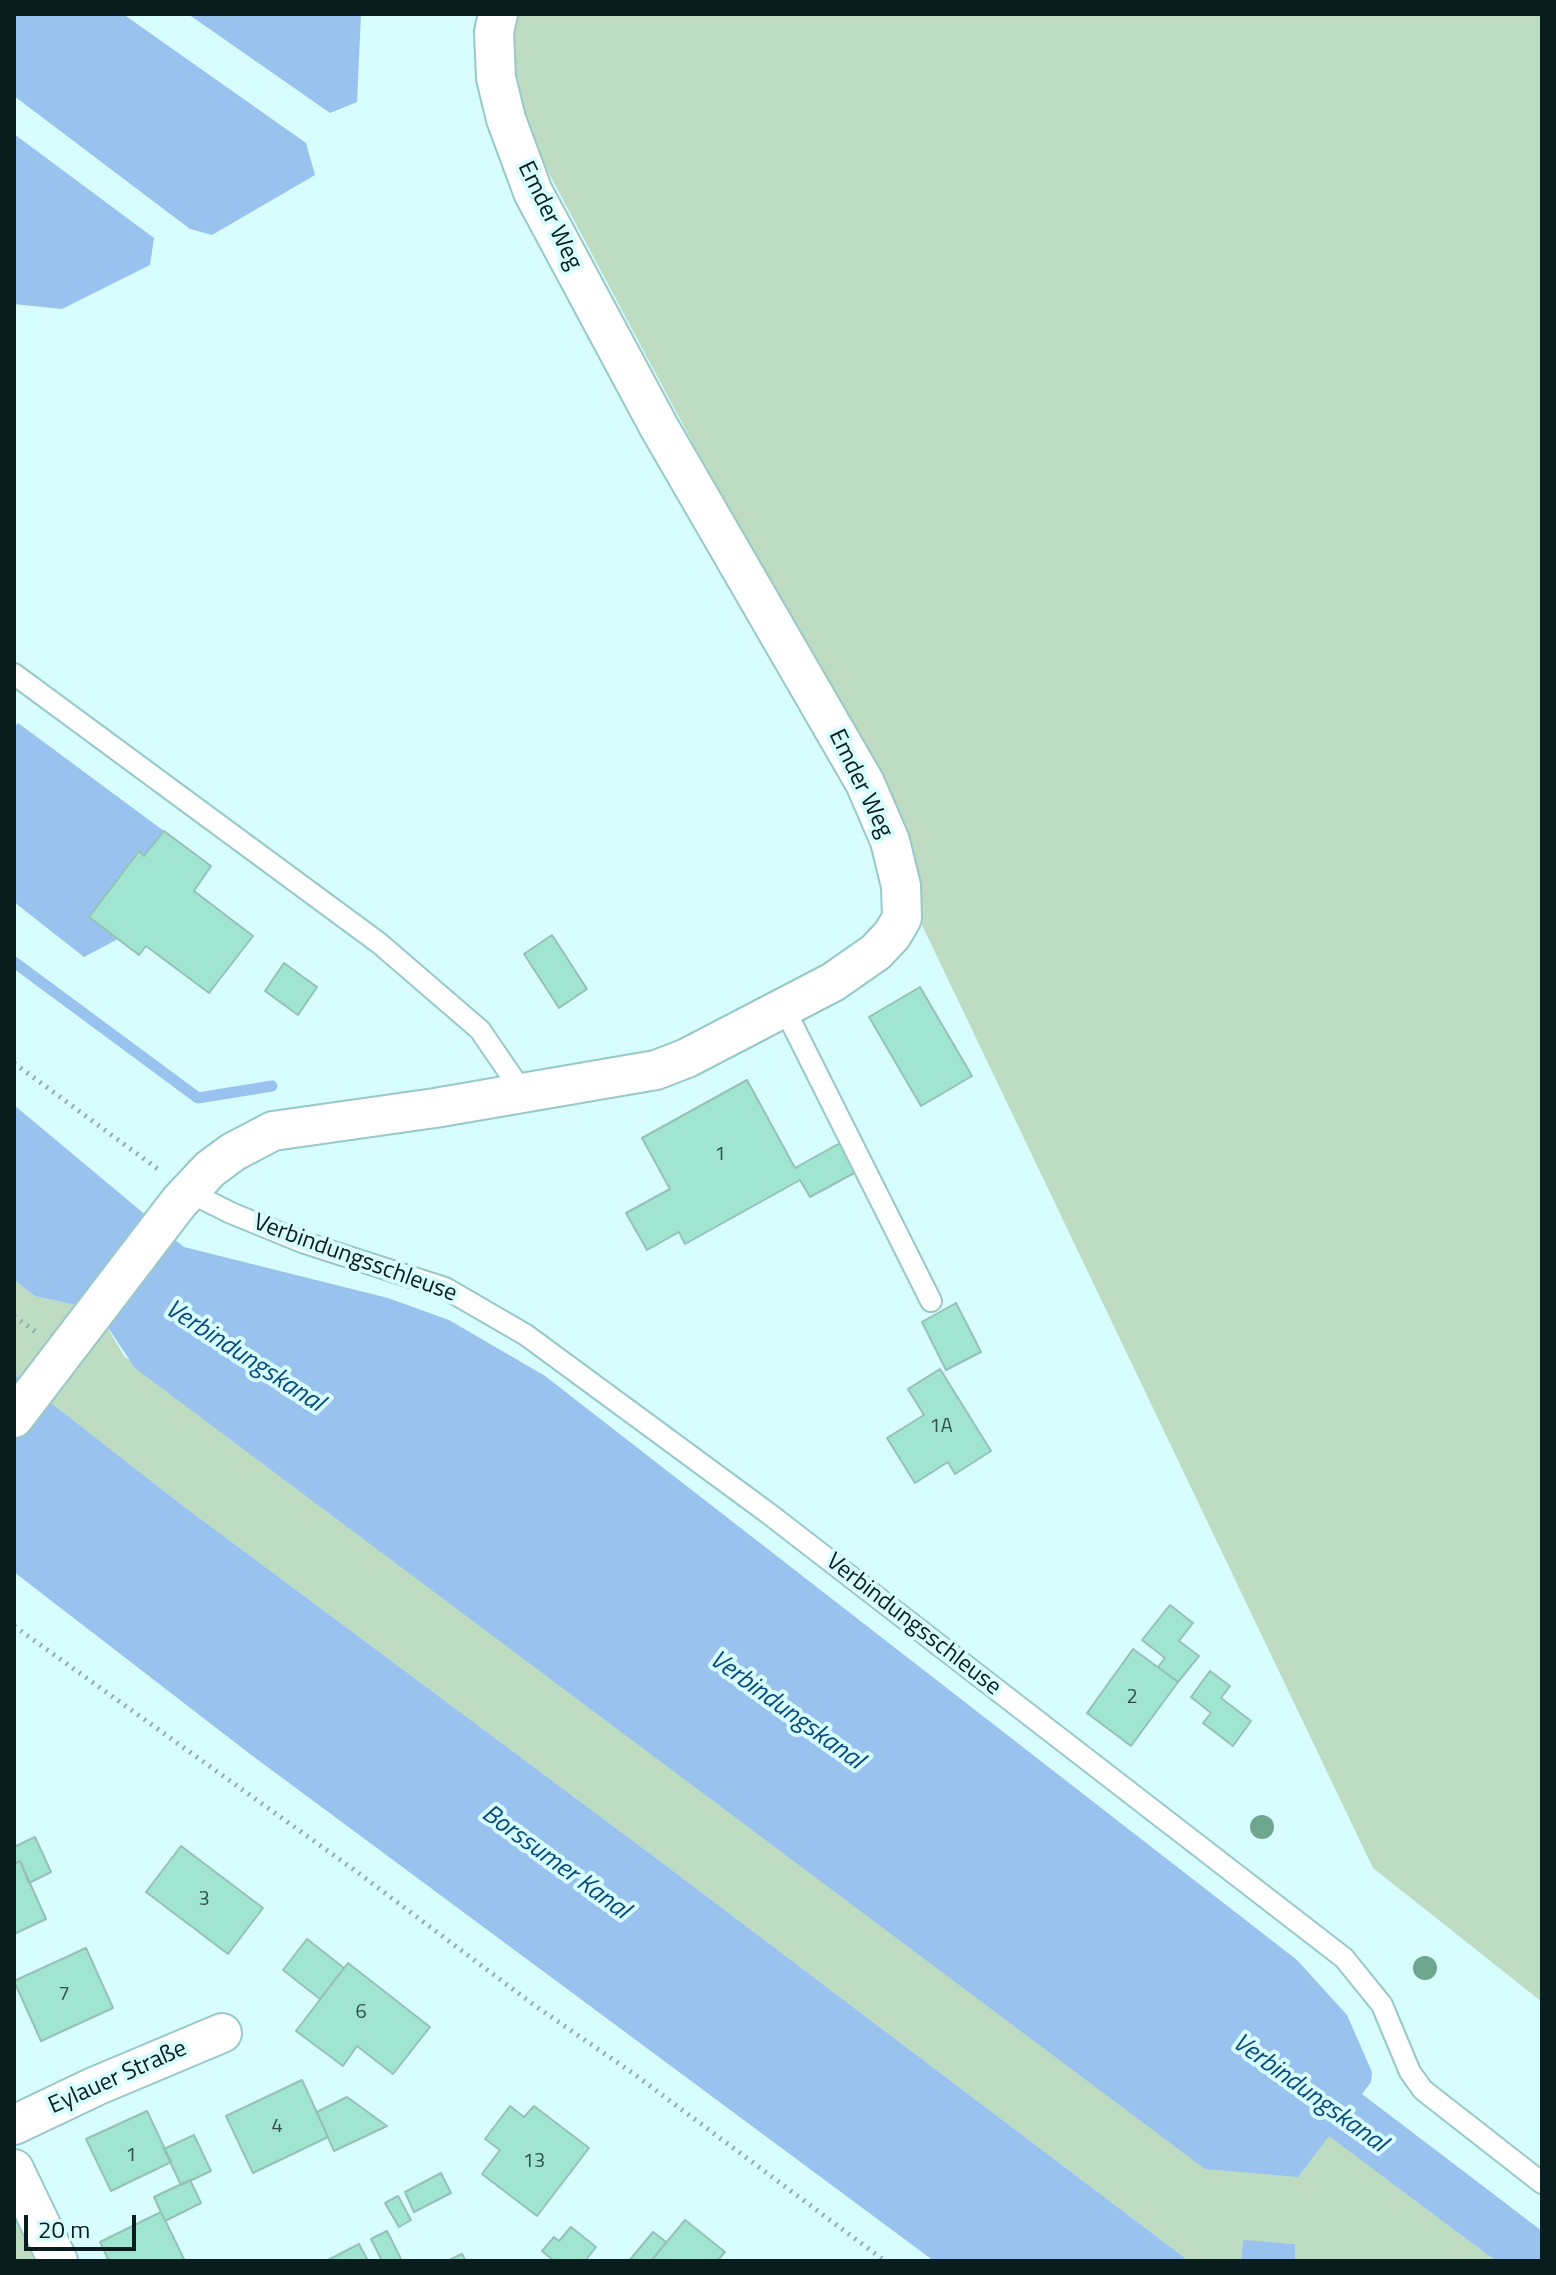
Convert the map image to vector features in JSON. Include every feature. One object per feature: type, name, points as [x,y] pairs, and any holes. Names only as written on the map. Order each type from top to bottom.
[{"type":"street","name":"Emder Weg","points":[[180,1202],[210,1169],[233,1152],[273,1131],[656,1070],[687,1058],[833,982],[876,952],[902,918],[903,902],[890,841],[865,783],[667,440],[533,192],[506,119],[496,78],[494,32],[498,14]]},
{"type":"street","points":[[14,1418],[180,1202]]},
{"type":"street","name":"Eylauer Straße","points":[[14,2125],[222,2033]]},
{"type":"street","points":[[14,2169],[58,2261]]},
{"type":"lane","points":[[14,674],[379,943],[480,1030],[523,1093]]},
{"type":"lane","points":[[784,1008],[931,1301]]},
{"type":"lane","name":"Verbindungsschleuse","points":[[180,1202],[231,1213],[302,1242],[445,1288],[526,1335],[768,1513],[1344,1958],[1382,2005],[1410,2072],[1423,2090],[1542,2183]]},
{"type":"path","points":[[14,1063],[180,1202]]},
{"type":"path","points":[[14,1626],[353,1869],[885,2261]]},
{"type":"green space","points":[[518,14],[1542,14],[1542,2002],[1373,1868],[921,923],[907,845],[520,119],[512,48]]},
{"type":"green space","points":[[14,1280],[35,1296],[85,1307],[103,1320],[124,1356],[955,1981],[1329,2135],[1496,2261],[1295,2261],[1295,2244],[1243,2241],[1241,2261],[1189,2261],[182,1505],[14,1374]]},
{"type":"green space","points":[[14,2169],[58,2261],[14,2261]]},
{"type":"water","points":[[14,14],[123,14],[306,143],[315,175],[212,235],[190,229],[14,96]]},
{"type":"water","points":[[188,14],[361,14],[357,102],[330,113]]},
{"type":"water","points":[[14,134],[154,238],[150,265],[62,309],[14,304]]},
{"type":"water","points":[[18,723],[164,831],[144,856],[138,851],[89,917],[118,939],[84,957],[14,902],[14,728]]},
{"type":"water","name":"Verbindungskanal","points":[[14,1105],[184,1247],[388,1298],[449,1320],[545,1376],[1297,1960],[1347,2015],[1372,2072],[1371,2082],[1362,2094],[1542,2231],[1542,2261],[1496,2261],[1329,2136],[1298,2177],[1205,2169],[135,1368],[103,1320],[85,1307],[35,1296],[14,1280]]},
{"type":"water","name":"Borssumer Kanal","points":[[14,1374],[182,1505],[1189,2261],[934,2261],[250,1754],[14,1572]]},
{"type":"water","points":[[1243,2240],[1295,2244],[1295,2261],[1241,2261]]},
{"type":"building","points":[[164,831],[211,866],[194,891],[253,936],[209,993],[146,946],[139,955],[89,917],[139,851],[144,856]]},
{"type":"building","points":[[552,935],[587,989],[559,1008],[524,954]]},
{"type":"building","points":[[284,963],[317,987],[298,1015],[265,991]]},
{"type":"building","points":[[920,987],[972,1076],[921,1106],[869,1017]]},
{"type":"building","points":[[747,1080],[795,1168],[840,1143],[856,1172],[810,1197],[800,1180],[685,1244],[679,1232],[647,1250],[626,1213],[670,1189],[642,1138]]},
{"type":"building","points":[[956,1303],[981,1352],[946,1370],[922,1322]]},
{"type":"building","points":[[940,1369],[991,1451],[955,1474],[948,1462],[915,1483],[887,1438],[924,1415],[908,1389]]},
{"type":"building","points":[[1170,1605],[1193,1623],[1179,1641],[1199,1656],[1178,1682],[1158,1667],[1165,1658],[1142,1640]]},
{"type":"building","points":[[1133,1649],[1178,1682],[1131,1746],[1087,1713]]},
{"type":"building","points":[[1210,1671],[1230,1686],[1221,1698],[1251,1721],[1233,1746],[1203,1723],[1211,1713],[1191,1697]]},
{"type":"building","points":[[35,1837],[51,1872],[29,1883],[20,1861],[14,1864],[14,1847]]},
{"type":"building","points":[[181,1846],[263,1908],[228,1954],[146,1892]]},
{"type":"building","points":[[20,1861],[46,1919],[14,1934],[14,1864]]},
{"type":"building","points":[[307,1939],[344,1968],[320,1999],[283,1970]]},
{"type":"building","points":[[86,1948],[113,2008],[41,2041],[14,1981]]},
{"type":"building","points":[[348,1963],[430,2027],[393,2074],[357,2046],[343,2066],[296,2031]]},
{"type":"building","points":[[302,2080],[328,2137],[253,2173],[226,2116]]},
{"type":"building","points":[[347,2097],[387,2126],[334,2151],[317,2112]]},
{"type":"building","points":[[510,2106],[524,2117],[534,2106],[589,2148],[537,2216],[482,2174],[500,2150],[485,2139]]},
{"type":"building","points":[[147,2111],[171,2162],[111,2191],[86,2139]]},
{"type":"building","points":[[194,2135],[211,2171],[181,2185],[164,2149]]},
{"type":"building","points":[[441,2173],[451,2193],[414,2212],[405,2192]]},
{"type":"building","points":[[190,2180],[201,2203],[165,2221],[154,2197]]},
{"type":"building","points":[[398,2196],[411,2220],[399,2227],[385,2203]]},
{"type":"building","points":[[161,2212],[185,2261],[109,2261],[100,2242]]},
{"type":"building","points":[[685,2220],[725,2252],[717,2261],[651,2261]]},
{"type":"building","points":[[571,2227],[596,2247],[585,2261],[554,2261],[542,2251],[554,2237],[559,2241]]},
{"type":"building","points":[[387,2231],[402,2261],[382,2261],[371,2239]]},
{"type":"building","points":[[653,2232],[666,2242],[651,2261],[629,2261]]},
{"type":"building","points":[[359,2244],[368,2261],[326,2261]]},
{"type":"building","points":[[462,2254],[466,2261],[447,2261]]},
{"type":"waterway","points":[[14,962],[198,1098],[272,1086]]}]
